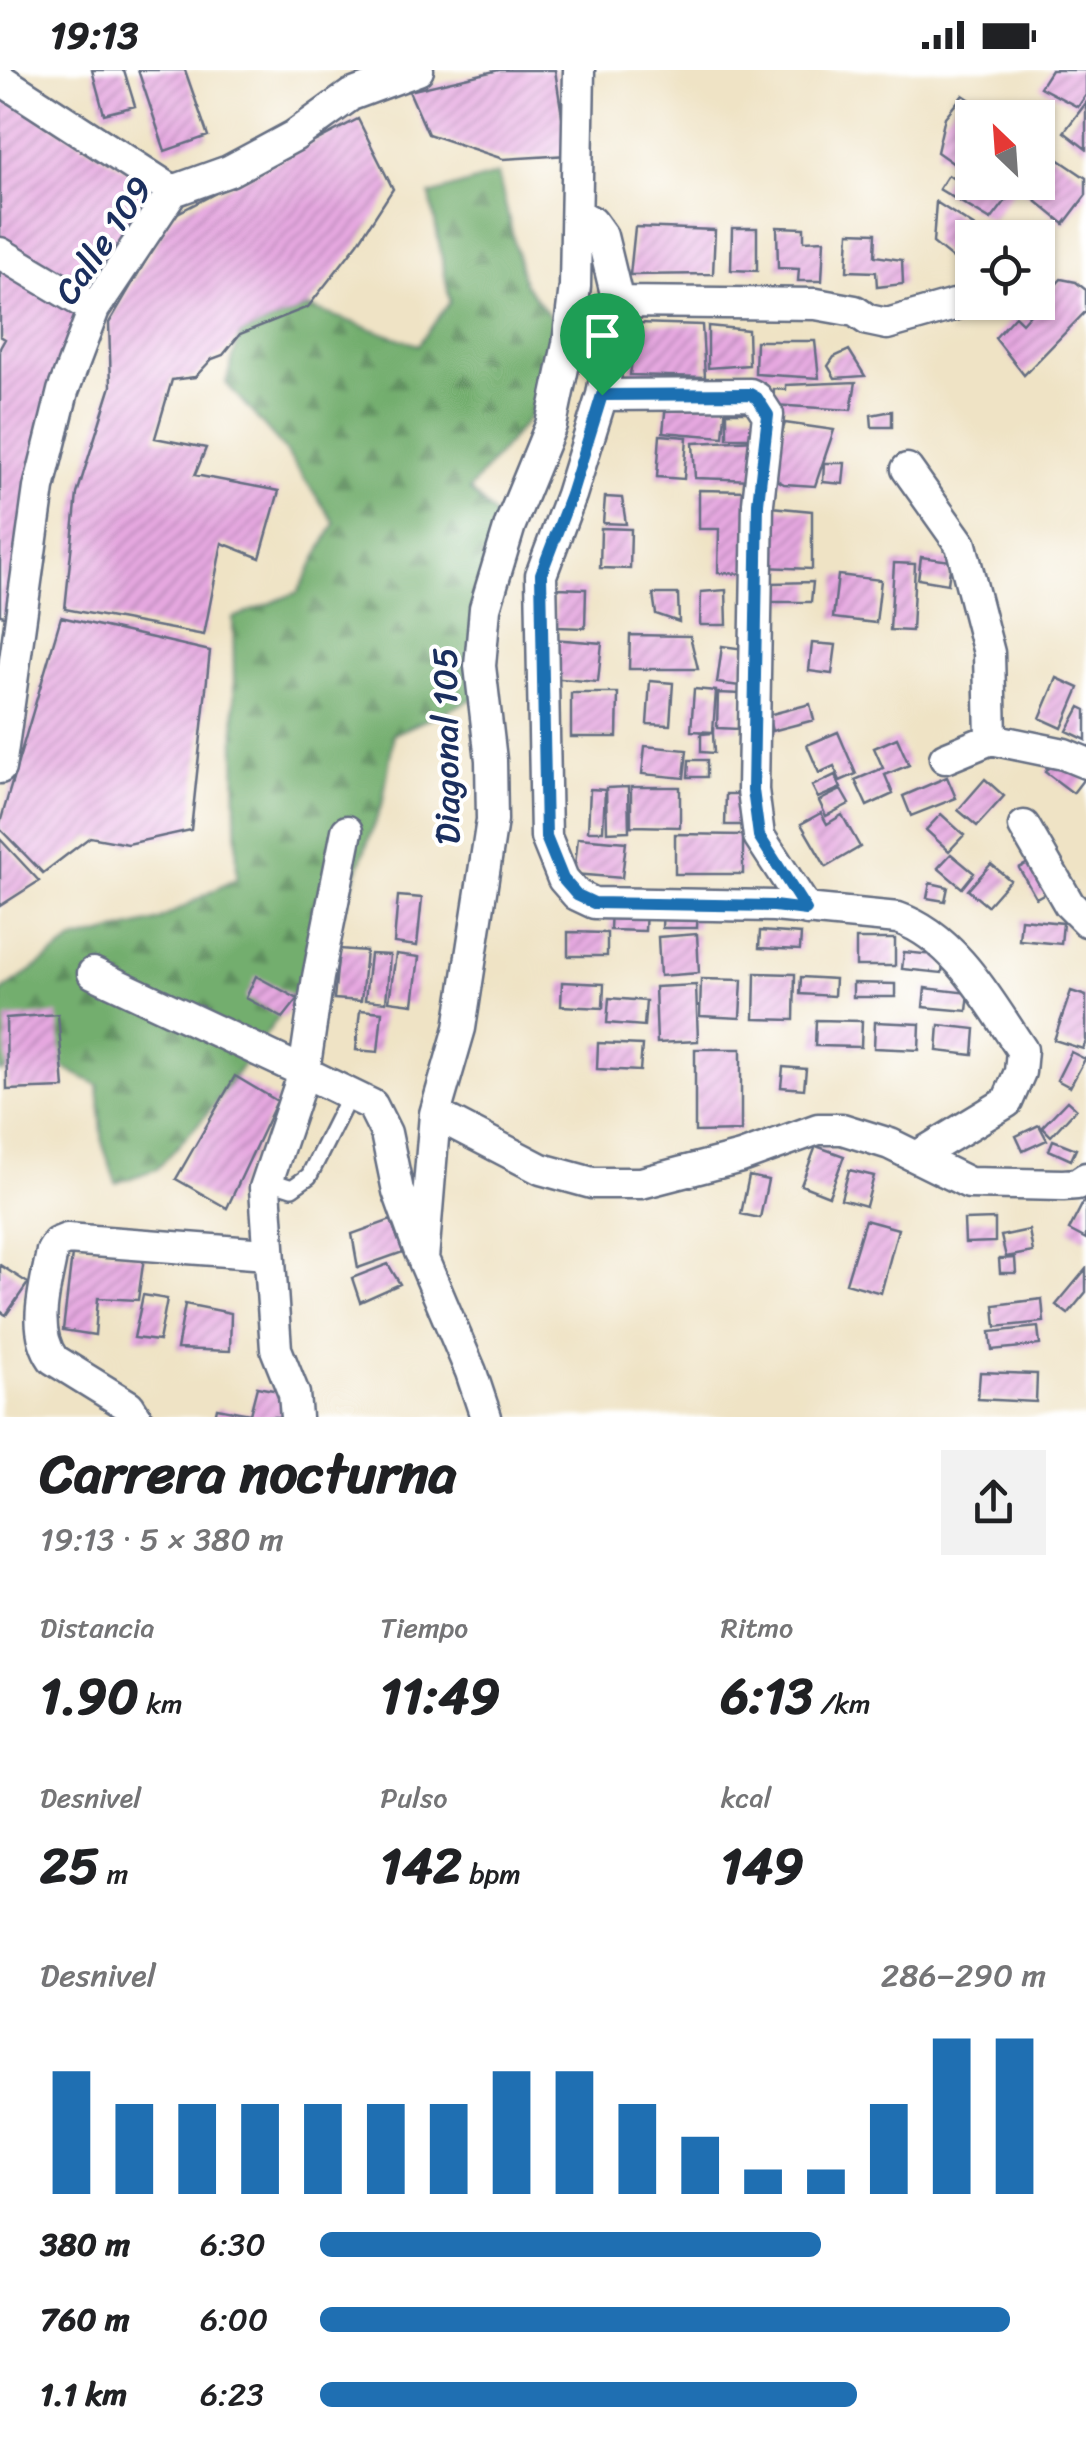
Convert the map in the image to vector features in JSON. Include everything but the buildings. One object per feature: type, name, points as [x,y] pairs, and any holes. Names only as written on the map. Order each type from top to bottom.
[{"type":"street","name":"Calle 109","points":[[0,768],[39,488],[63,391],[94,308],[173,191],[230,171],[294,136],[351,96],[418,70]]},
{"type":"street","name":"Diagonal 105","points":[[486,1417],[423,1259],[435,1114],[460,1028],[492,820],[491,760],[480,666],[485,608],[510,524],[551,425],[560,393],[574,286],[579,70]]},
{"type":"street","points":[[0,79],[173,191]]},
{"type":"street","points":[[578,214],[592,222],[602,236],[618,302],[602,395],[541,574],[546,837],[563,879],[577,895],[594,903],[774,906],[909,922],[966,968],[1022,1050],[1020,1072],[1007,1102],[918,1156]]},
{"type":"street","points":[[0,253],[94,308]]},
{"type":"street","points":[[618,302],[816,304],[887,324],[954,305]]},
{"type":"street","points":[[602,395],[750,394],[768,415],[758,503],[753,790],[759,836],[806,910]]},
{"type":"street","points":[[907,469],[961,545],[988,653],[991,739]]},
{"type":"street","points":[[945,758],[991,739],[1064,754],[1086,763]]},
{"type":"street","points":[[1024,826],[1069,904],[1086,922]]},
{"type":"street","points":[[296,1417],[294,1394],[276,1349],[267,1254],[267,1180],[304,1072],[347,831]]},
{"type":"street","points":[[93,973],[372,1106],[386,1133],[398,1191],[423,1259]]},
{"type":"street","points":[[435,1114],[540,1169],[592,1184],[641,1183],[741,1156],[818,1129],[842,1129],[918,1156],[969,1183],[1064,1185],[1086,1178]]},
{"type":"street","points":[[136,1417],[130,1406],[52,1359],[45,1348],[40,1330],[52,1252],[57,1244],[67,1239],[267,1254]]},
{"type":"lane","points":[[267,1180],[292,1188],[309,1176],[350,1094]]},
{"type":"green space","points":[[498,174],[524,283],[554,321],[542,402],[469,490],[505,526],[475,698],[394,734],[383,801],[339,921],[277,1019],[207,1114],[157,1169],[116,1183],[103,1145],[98,1085],[42,1057],[0,1072],[0,993],[73,941],[157,921],[237,878],[233,618],[298,592],[335,523],[284,449],[226,383],[240,334],[308,307],[418,345],[450,302],[430,195]]},
{"type":"route","points":[[750,394],[768,415],[758,503],[753,790],[759,836],[806,910],[594,903],[577,895],[563,879],[546,837],[541,574],[602,395],[750,394]]}]
